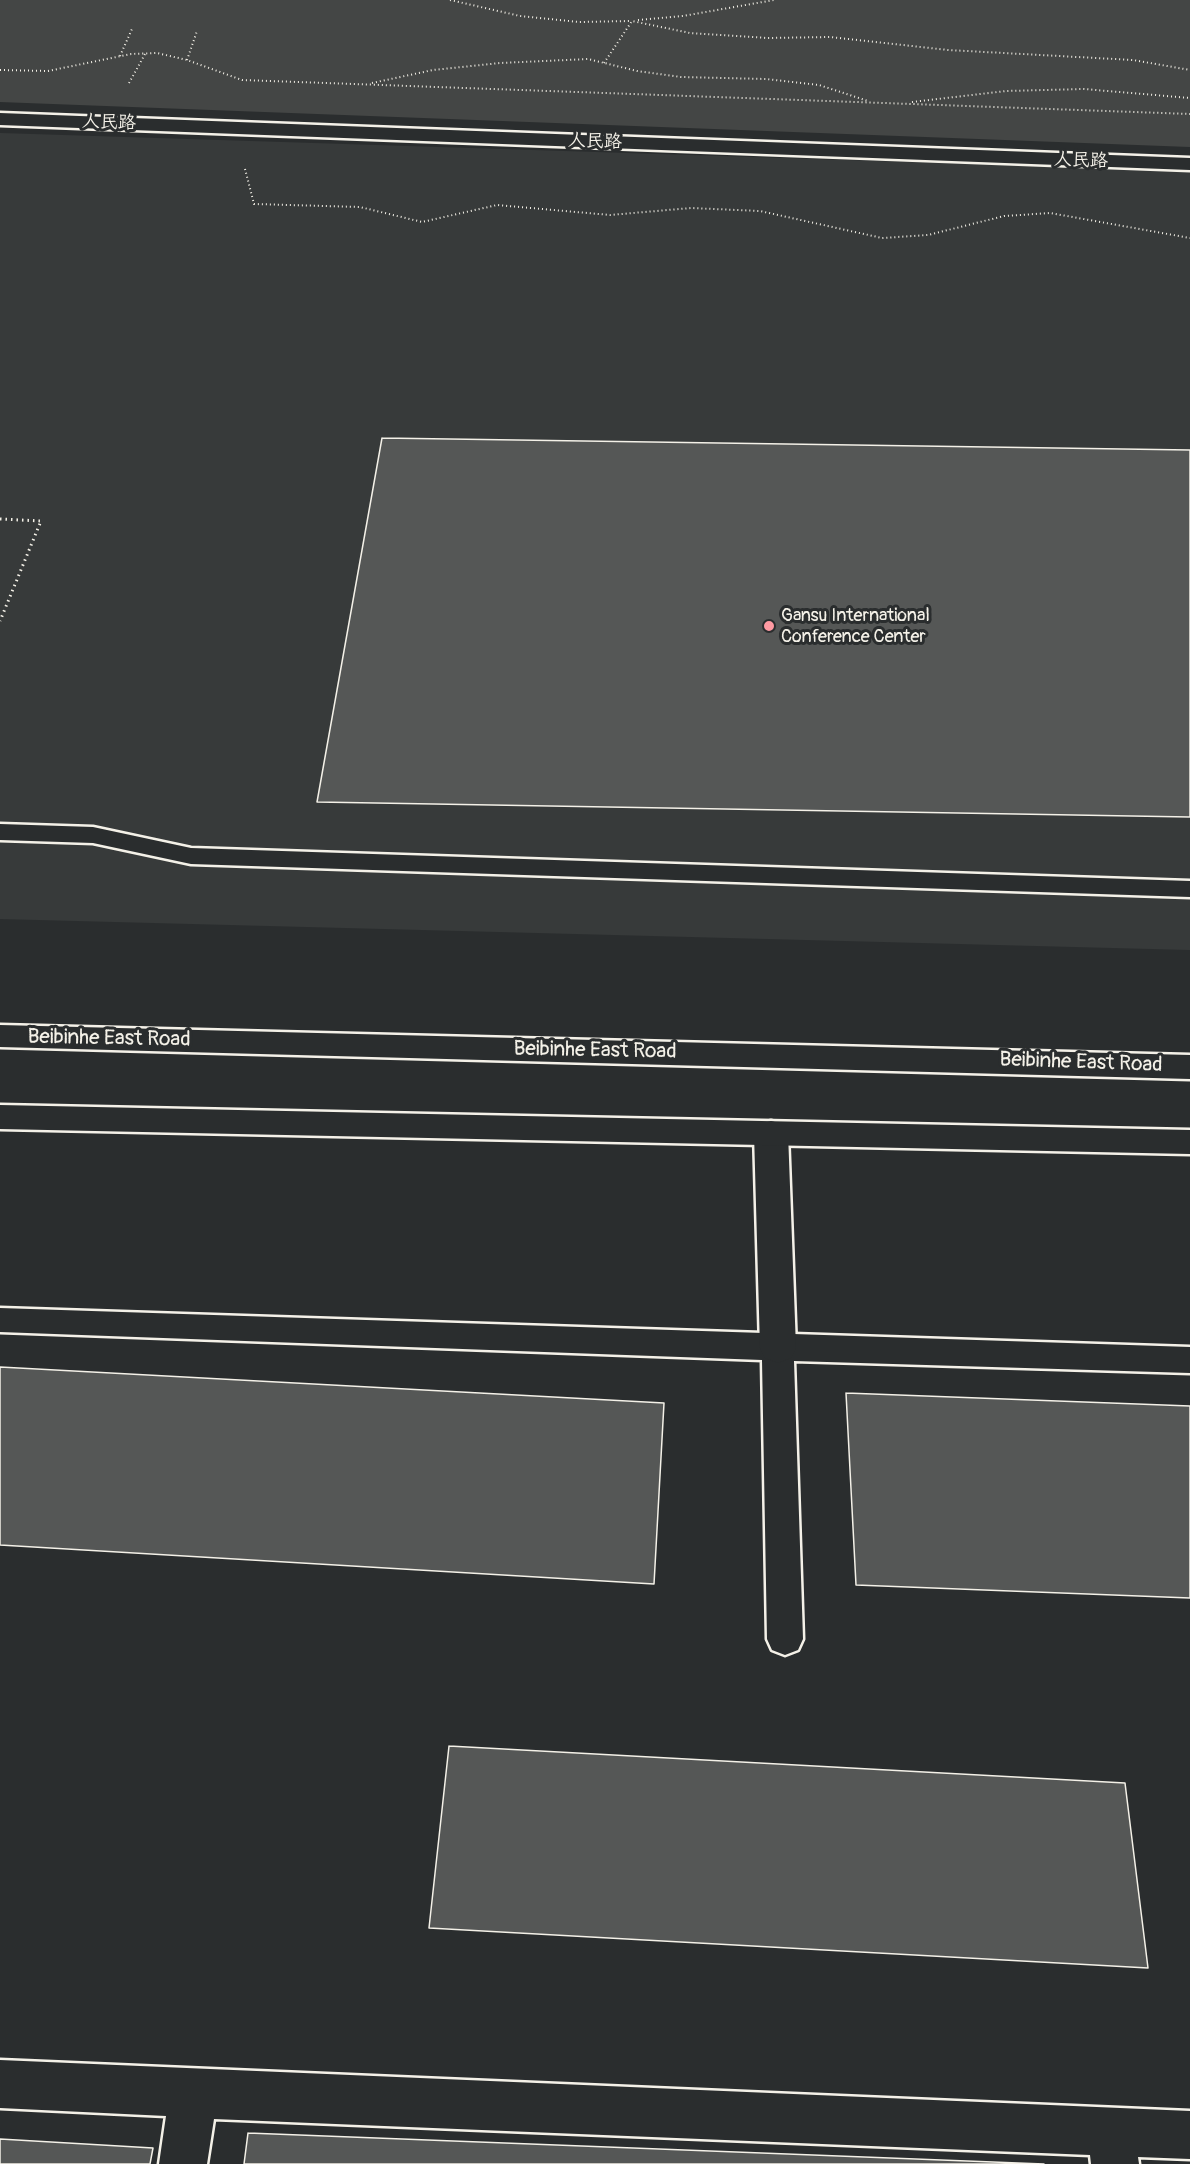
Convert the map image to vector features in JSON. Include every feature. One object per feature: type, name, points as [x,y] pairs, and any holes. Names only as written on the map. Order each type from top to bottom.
[{"type":"street","name":"人民路","points":[[0,118],[1190,164]]},
{"type":"street","name":"Beibinhe East Road","points":[[0,1036],[1190,1067]]},
{"type":"street","points":[[0,1117],[1190,1142]]},
{"type":"street","points":[[771,1133],[778,1348]]},
{"type":"street","points":[[0,2084],[1113,2148],[1190,2135]]},
{"type":"street","points":[[183,2164],[194,2094]]},
{"type":"lane","points":[[0,832],[93,835],[191,856],[1190,889]]},
{"type":"lane","points":[[0,1320],[778,1348],[1190,1360]]},
{"type":"lane","points":[[778,1348],[785,1639]]},
{"type":"path","points":[[450,0],[520,16],[579,22],[632,21],[683,16],[774,0]]},
{"type":"path","points":[[604,63],[632,21]]},
{"type":"path","points":[[632,21],[690,33],[767,38],[830,37],[948,50],[1133,60],[1190,70]]},
{"type":"path","points":[[119,56],[132,29]]},
{"type":"path","points":[[186,60],[197,31]]},
{"type":"path","points":[[126,89],[145,54]]},
{"type":"path","points":[[0,70],[48,71],[119,56],[145,54],[186,60],[242,80],[1190,114]]},
{"type":"path","points":[[365,84],[433,70],[500,63],[588,59],[637,71],[681,77],[766,79],[819,85],[872,102]]},
{"type":"path","points":[[903,104],[963,94],[1084,89],[1190,98]]},
{"type":"path","points":[[234,128],[254,204],[360,207],[394,218],[422,222],[497,205],[610,215],[691,208],[760,211],[882,238],[928,236],[1004,216],[1050,213],[1146,232],[1190,238]]},
{"type":"path","points":[[0,519],[41,521],[0,621]]},
{"type":"shaded area","points":[[0,0],[1190,0],[1190,147],[0,102]]},
{"type":"shaded area","points":[[0,133],[1190,171],[1190,950],[0,919]]},
{"type":"building","name":"Gansu International Conference Center","points":[[382,438],[1190,450],[1190,817],[317,802]]},
{"type":"building","points":[[0,1367],[664,1403],[654,1584],[0,1545]]},
{"type":"building","points":[[846,1393],[1190,1406],[1190,1598],[856,1585]]},
{"type":"building","points":[[449,1746],[1125,1783],[1148,1968],[429,1928]]},
{"type":"building","points":[[248,2133],[1044,2164],[244,2164]]},
{"type":"building","points":[[0,2139],[153,2148],[150,2164],[0,2164]]},
{"type":"place","name":"Gansu International Conference Center","points":[[769,626]]}]
